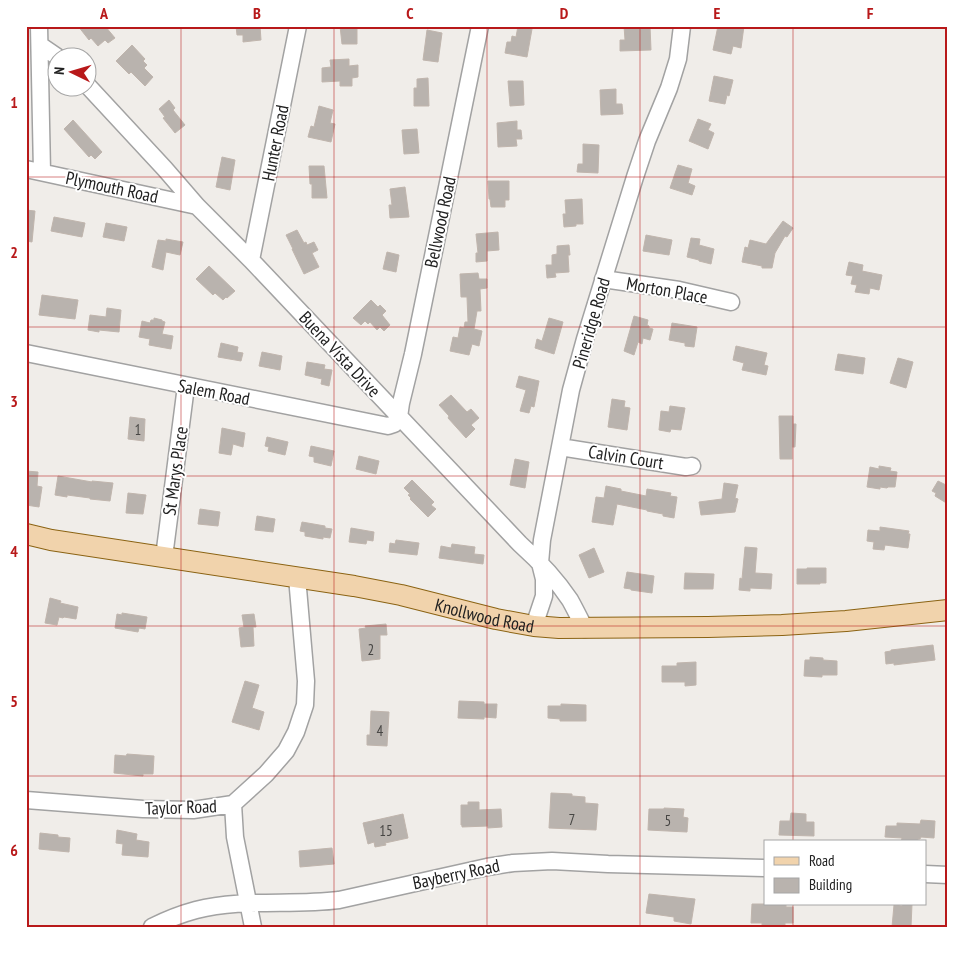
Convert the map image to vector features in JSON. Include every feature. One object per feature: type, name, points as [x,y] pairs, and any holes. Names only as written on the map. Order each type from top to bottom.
[{"type":"main road","name":"Knollwood Road","points":[[26,534],[51,540],[354,586],[534,626],[584,628],[782,625],[948,610]]},
{"type":"street","points":[[34,171],[40,45],[39,26]]},
{"type":"street","name":"Hunter Road","points":[[251,260],[298,26]]},
{"type":"street","name":"Bellwood Road","points":[[399,417],[480,26]]},
{"type":"street","name":"Pineridge Road","points":[[534,626],[544,596],[544,579],[540,563],[542,540],[571,390],[635,177],[678,59],[682,26]]},
{"type":"street","points":[[40,45],[48,50]]},
{"type":"street","name":"Buena Vista Drive","points":[[98,97],[166,169],[197,206],[251,260],[554,578],[570,601],[584,628]]},
{"type":"street","name":"Plymouth Road","points":[[34,171],[197,206]]},
{"type":"street","name":"Morton Place","points":[[603,279],[679,290],[731,302]]},
{"type":"street","name":"Salem Road","points":[[26,353],[388,426],[394,424],[399,417]]},
{"type":"street","name":"St Marys Place","points":[[164,557],[186,386]]},
{"type":"street","name":"Calvin Court","points":[[560,447],[686,467],[692,466]]},
{"type":"street","name":"Taylor Road","points":[[26,800],[143,809],[193,810],[233,804],[266,774],[286,751],[296,732],[304,705],[306,681],[297,577]]},
{"type":"street","points":[[233,804],[235,837],[253,927]]},
{"type":"street","name":"Bayberry Road","points":[[152,927],[196,910],[225,905],[339,900],[479,868],[513,863],[552,861],[764,868]]},
{"type":"street","points":[[926,874],[948,875]]},
{"type":"building","points":[[78,26],[105,26],[115,38],[108,43],[105,40],[98,46],[91,38],[89,40]]},
{"type":"building","points":[[236,26],[260,26],[261,40],[243,42],[243,35],[237,35]]},
{"type":"building","points":[[340,26],[357,26],[357,44],[342,44]]},
{"type":"building","points":[[518,26],[532,29],[527,57],[505,53],[507,42],[511,42],[512,36],[516,37]]},
{"type":"building","points":[[624,26],[650,26],[651,50],[620,51],[620,40],[625,40]]},
{"type":"building","points":[[718,26],[744,26],[741,48],[733,46],[731,54],[713,50]]},
{"type":"building","points":[[427,30],[442,33],[438,62],[423,60]]},
{"type":"building","points":[[132,45],[145,59],[143,61],[147,65],[144,68],[153,77],[145,86],[116,61]]},
{"type":"building","points":[[349,59],[349,66],[358,65],[358,77],[352,78],[352,86],[340,86],[340,81],[322,82],[322,68],[331,67],[330,60]]},
{"type":"building","points":[[714,76],[733,80],[725,104],[709,101]]},
{"type":"building","points":[[428,78],[429,106],[414,106],[414,88],[417,88],[417,79]]},
{"type":"building","points":[[508,81],[523,81],[524,105],[510,106]]},
{"type":"building","points":[[616,89],[616,104],[622,104],[623,114],[601,115],[600,90]]},
{"type":"building","points":[[169,100],[175,108],[173,110],[185,125],[175,133],[163,118],[165,117],[159,109]]},
{"type":"building","points":[[319,106],[333,110],[330,123],[335,124],[331,142],[308,137],[311,126],[314,127]]},
{"type":"building","points":[[698,119],[711,124],[708,130],[714,133],[708,149],[689,141]]},
{"type":"building","points":[[73,120],[102,152],[95,159],[91,155],[89,157],[64,129]]},
{"type":"building","points":[[517,121],[517,130],[521,130],[522,139],[516,139],[517,146],[498,147],[497,123]]},
{"type":"building","points":[[417,129],[419,153],[404,154],[402,130]]},
{"type":"building","points":[[583,144],[599,145],[598,173],[577,172],[578,164],[583,164]]},
{"type":"building","points":[[222,157],[235,160],[230,190],[216,187]]},
{"type":"building","points":[[678,165],[692,169],[688,183],[695,186],[692,195],[670,188]]},
{"type":"building","points":[[309,166],[324,166],[327,198],[312,198]]},
{"type":"building","points":[[488,181],[509,181],[509,200],[505,200],[505,207],[491,207]]},
{"type":"building","points":[[405,187],[409,217],[390,218],[389,205],[392,205],[390,189]]},
{"type":"building","points":[[582,199],[583,224],[564,227],[563,214],[566,214],[565,200]]},
{"type":"building","points":[[26,210],[35,211],[32,242],[26,241]]},
{"type":"building","points":[[54,217],[85,223],[82,237],[51,231]]},
{"type":"building","points":[[783,221],[793,228],[787,237],[785,236],[775,253],[772,268],[762,268],[762,266],[742,262],[745,247],[748,248],[750,240],[766,244]]},
{"type":"building","points":[[106,223],[127,227],[124,241],[103,237]]},
{"type":"building","points":[[297,230],[304,243],[306,242],[307,245],[314,242],[318,250],[312,253],[319,267],[304,274],[286,235]]},
{"type":"building","points":[[498,232],[499,250],[487,251],[487,261],[476,262],[476,253],[478,253],[476,234]]},
{"type":"building","points":[[646,235],[672,240],[669,255],[643,251]]},
{"type":"building","points":[[691,238],[700,239],[699,245],[714,249],[711,264],[687,257]]},
{"type":"building","points":[[166,239],[183,242],[180,255],[166,252],[163,270],[152,267],[158,240],[166,241]]},
{"type":"building","points":[[569,245],[569,272],[555,273],[556,277],[547,278],[546,265],[552,265],[552,255],[557,254],[557,246]]},
{"type":"building","points":[[387,252],[399,255],[396,272],[383,269]]},
{"type":"building","points":[[849,262],[863,265],[862,271],[882,275],[879,290],[870,288],[869,294],[855,292],[857,285],[851,284],[853,276],[846,275]]},
{"type":"building","points":[[209,266],[235,291],[223,300],[215,293],[213,295],[196,279]]},
{"type":"building","points":[[478,273],[479,279],[487,279],[487,288],[480,289],[481,311],[477,311],[474,329],[482,331],[479,346],[472,344],[469,355],[450,351],[453,337],[458,338],[460,327],[464,328],[465,322],[468,322],[467,297],[461,297],[460,274]]},
{"type":"building","points":[[42,295],[78,300],[75,319],[39,315]]},
{"type":"building","points":[[371,300],[378,307],[380,305],[386,311],[382,315],[390,325],[384,331],[380,327],[377,330],[370,322],[368,324],[365,321],[361,325],[353,318]]},
{"type":"building","points":[[107,308],[121,310],[119,332],[88,330],[90,315],[106,317]]},
{"type":"building","points":[[634,316],[648,320],[647,325],[653,329],[650,340],[643,338],[642,344],[638,342],[634,355],[624,351]]},
{"type":"building","points":[[154,318],[165,322],[162,334],[173,336],[171,349],[149,345],[150,339],[139,337],[142,321],[150,323]]},
{"type":"building","points":[[549,318],[563,322],[554,354],[535,348],[537,339],[542,341]]},
{"type":"building","points":[[672,323],[697,327],[694,347],[669,340]]},
{"type":"building","points":[[221,343],[238,347],[237,352],[243,353],[241,361],[218,357]]},
{"type":"building","points":[[736,346],[767,353],[764,365],[768,366],[766,375],[742,370],[744,363],[733,360]]},
{"type":"building","points":[[262,352],[282,356],[280,370],[259,366]]},
{"type":"building","points":[[838,354],[865,358],[863,374],[835,370]]},
{"type":"building","points":[[898,358],[913,362],[906,388],[890,383]]},
{"type":"building","points":[[307,362],[325,365],[324,369],[332,370],[329,386],[321,384],[322,379],[305,375]]},
{"type":"building","points":[[519,376],[539,381],[534,407],[531,406],[529,413],[520,411],[526,390],[516,387]]},
{"type":"building","points":[[451,395],[467,412],[471,409],[479,418],[471,425],[475,429],[466,438],[439,405]]},
{"type":"building","points":[[612,399],[625,401],[624,407],[630,408],[627,430],[608,427]]},
{"type":"building","points":[[670,406],[685,408],[681,430],[671,429],[670,432],[659,430],[661,411],[669,412]]},
{"type":"building","points":[[779,416],[793,416],[793,424],[796,424],[795,447],[792,447],[792,459],[780,459]]},
{"type":"building","points":[[130,417],[145,419],[144,441],[128,439]]},
{"type":"building","points":[[222,428],[245,433],[243,447],[233,444],[231,455],[219,453]]},
{"type":"building","points":[[267,437],[288,442],[285,455],[268,451],[269,447],[265,446]]},
{"type":"building","points":[[311,446],[334,451],[331,466],[314,462],[314,457],[309,456]]},
{"type":"building","points":[[359,456],[379,461],[376,474],[356,469]]},
{"type":"building","points":[[515,459],[529,462],[525,488],[510,485]]},
{"type":"building","points":[[879,466],[891,468],[890,471],[897,472],[895,487],[880,487],[880,489],[867,487],[870,467],[879,469]]},
{"type":"building","points":[[26,471],[38,472],[37,486],[42,487],[39,507],[26,505]]},
{"type":"building","points":[[58,476],[92,482],[113,483],[110,501],[55,495]]},
{"type":"building","points":[[412,480],[434,502],[431,505],[436,509],[428,517],[410,499],[408,495],[410,494],[404,488]]},
{"type":"building","points":[[938,481],[948,486],[948,504],[935,496],[936,493],[932,491]]},
{"type":"building","points":[[724,483],[738,485],[735,498],[738,499],[735,512],[701,515],[699,502],[722,499]]},
{"type":"building","points":[[606,486],[646,496],[647,489],[671,493],[670,496],[677,497],[674,518],[617,504],[613,525],[592,522],[596,497],[604,498]]},
{"type":"building","points":[[128,493],[146,495],[143,514],[126,513]]},
{"type":"building","points":[[200,509],[220,512],[218,526],[198,524]]},
{"type":"building","points":[[257,516],[275,519],[273,532],[255,530]]},
{"type":"building","points":[[302,522],[332,529],[330,538],[323,537],[323,539],[305,536],[305,532],[300,531]]},
{"type":"building","points":[[880,527],[909,531],[908,548],[885,545],[884,550],[873,549],[874,542],[867,541],[868,530],[880,531]]},
{"type":"building","points":[[351,528],[374,532],[373,541],[367,540],[366,544],[349,542]]},
{"type":"building","points":[[396,540],[419,543],[417,555],[389,552],[390,543],[395,544]]},
{"type":"building","points":[[452,544],[475,547],[474,554],[484,555],[483,564],[439,558],[441,546],[451,548]]},
{"type":"building","points":[[745,547],[757,548],[755,573],[772,574],[771,589],[750,588],[750,591],[739,590]]},
{"type":"building","points":[[594,548],[604,572],[589,578],[579,555]]},
{"type":"building","points":[[826,568],[826,583],[797,584],[797,569]]},
{"type":"building","points":[[627,572],[654,576],[652,593],[624,588]]},
{"type":"building","points":[[685,573],[714,574],[713,589],[684,589]]},
{"type":"building","points":[[50,598],[61,601],[60,603],[78,607],[76,619],[59,617],[57,625],[45,623]]},
{"type":"building","points":[[122,613],[147,617],[145,629],[139,628],[138,632],[115,628],[117,614],[122,615]]},
{"type":"building","points":[[254,614],[256,627],[253,627],[254,646],[241,647],[239,628],[244,627],[242,615]]},
{"type":"building","points":[[386,624],[387,635],[380,635],[380,659],[362,661],[359,629],[366,628],[365,626]]},
{"type":"building","points":[[933,645],[935,660],[894,665],[894,663],[886,664],[885,652]]},
{"type":"building","points":[[810,657],[837,661],[837,675],[822,675],[822,677],[804,676],[805,660],[810,660]]},
{"type":"building","points":[[696,662],[696,685],[685,686],[685,682],[662,682],[662,666],[677,666],[677,663]]},
{"type":"building","points":[[245,681],[259,685],[252,708],[264,712],[259,730],[232,722]]},
{"type":"building","points":[[459,701],[497,704],[496,718],[458,718]]},
{"type":"building","points":[[561,704],[586,705],[586,721],[560,721],[560,719],[548,718],[548,706],[561,706]]},
{"type":"building","points":[[371,711],[389,712],[387,746],[367,745],[367,735],[370,735]]},
{"type":"building","points":[[127,754],[154,756],[153,774],[143,774],[143,776],[114,773],[115,755],[126,756]]},
{"type":"building","points":[[551,793],[585,797],[585,803],[598,804],[596,830],[549,828]]},
{"type":"building","points":[[468,802],[479,802],[479,810],[501,809],[502,827],[462,827],[461,805],[468,805]]},
{"type":"building","points":[[649,809],[684,809],[683,817],[688,818],[687,832],[648,830]]},
{"type":"building","points":[[791,813],[806,814],[806,822],[814,822],[814,836],[779,835],[780,821],[790,821]]},
{"type":"building","points":[[403,814],[408,838],[375,847],[374,842],[368,844],[363,823]]},
{"type":"building","points":[[921,820],[935,821],[934,838],[921,837],[918,840],[902,840],[902,838],[885,837],[886,826],[897,826],[897,823],[920,824]]},
{"type":"building","points":[[117,830],[137,834],[136,840],[149,842],[148,857],[122,855],[123,844],[116,843]]},
{"type":"building","points":[[40,833],[70,838],[69,852],[39,849]]},
{"type":"building","points":[[332,848],[334,864],[300,867],[299,851]]},
{"type":"building","points":[[649,894],[695,899],[691,924],[674,921],[674,917],[646,913]]},
{"type":"building","points":[[752,904],[793,907],[793,923],[785,923],[785,927],[762,926],[762,923],[751,923]]},
{"type":"building","points":[[894,906],[912,906],[911,927],[892,927]]}]
